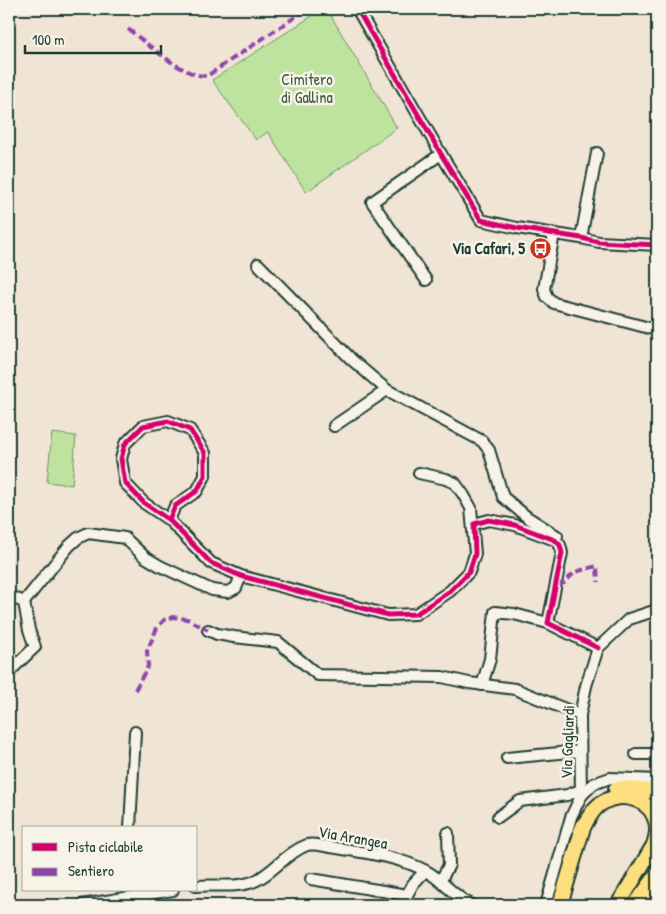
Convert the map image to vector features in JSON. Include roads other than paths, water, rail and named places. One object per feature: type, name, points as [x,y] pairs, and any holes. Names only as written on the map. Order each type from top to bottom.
[{"type":"highway","points":[[560,905],[589,806],[602,793],[611,789],[623,788],[657,792]]},
{"type":"highway","points":[[582,831],[590,814],[599,805],[614,798],[628,796],[644,804],[652,813],[657,825],[654,845],[627,892]]},
{"type":"highway","points":[[618,905],[657,855]]},
{"type":"highway","points":[[635,905],[657,875]]},
{"type":"street","points":[[356,9],[482,220],[599,242],[657,245]]},
{"type":"street","points":[[581,238],[597,153]]},
{"type":"street","points":[[426,280],[372,202],[441,154]]},
{"type":"street","points":[[554,234],[544,289],[546,297],[554,302],[653,329],[657,332]]},
{"type":"street","points":[[258,264],[352,360],[387,390],[482,442],[488,450],[503,497],[527,517],[557,536],[555,540]]},
{"type":"street","points":[[334,426],[387,390]]},
{"type":"street","points":[[169,520],[175,506],[197,491],[205,476],[205,453],[190,430],[168,421],[143,426],[125,444],[121,459],[125,484],[144,503],[169,520],[211,563],[241,576],[388,615],[416,614],[450,591],[469,572],[475,554],[474,524],[471,508],[463,494],[455,483],[419,473]]},
{"type":"street","points":[[474,524],[490,520],[515,525],[555,540],[560,545],[562,553],[548,623]]},
{"type":"street","points":[[9,672],[35,647],[29,630],[24,602],[69,546],[78,538],[88,533],[126,538],[145,557],[212,590],[228,592],[236,588],[241,576]]},
{"type":"street","points":[[9,596],[24,602]]},
{"type":"street","points":[[482,685],[490,659],[495,612],[514,614],[548,623],[598,648],[628,619],[657,610]]},
{"type":"street","points":[[208,630],[217,634],[234,637],[278,642],[318,674],[442,677],[515,689],[580,716]]},
{"type":"street","name":"Via Gagliardi","points":[[546,905],[571,817],[581,793],[580,716],[598,648]]},
{"type":"street","points":[[130,826],[135,732]]},
{"type":"street","points":[[507,758],[580,751]]},
{"type":"street","points":[[636,754],[657,754]]},
{"type":"street","points":[[498,817],[520,801],[581,793],[593,784],[610,778],[657,780]]},
{"type":"street","points":[[441,880],[449,865],[448,833]]},
{"type":"street","name":"Via Arangea","points":[[198,886],[246,884],[271,871],[294,851],[310,844],[364,852],[425,870],[441,880],[465,902],[472,905]]},
{"type":"street","points":[[311,879],[407,895],[413,884],[425,870]]},
{"type":"street","points":[[82,905],[165,892]]},
{"type":"street","points":[[140,905],[146,896]]},
{"type":"place","name":"Via Cafari, 5","points":[[541,248]]},
{"type":"park label","name":"Cimitero di Gallina","points":[[307,88]]}]
